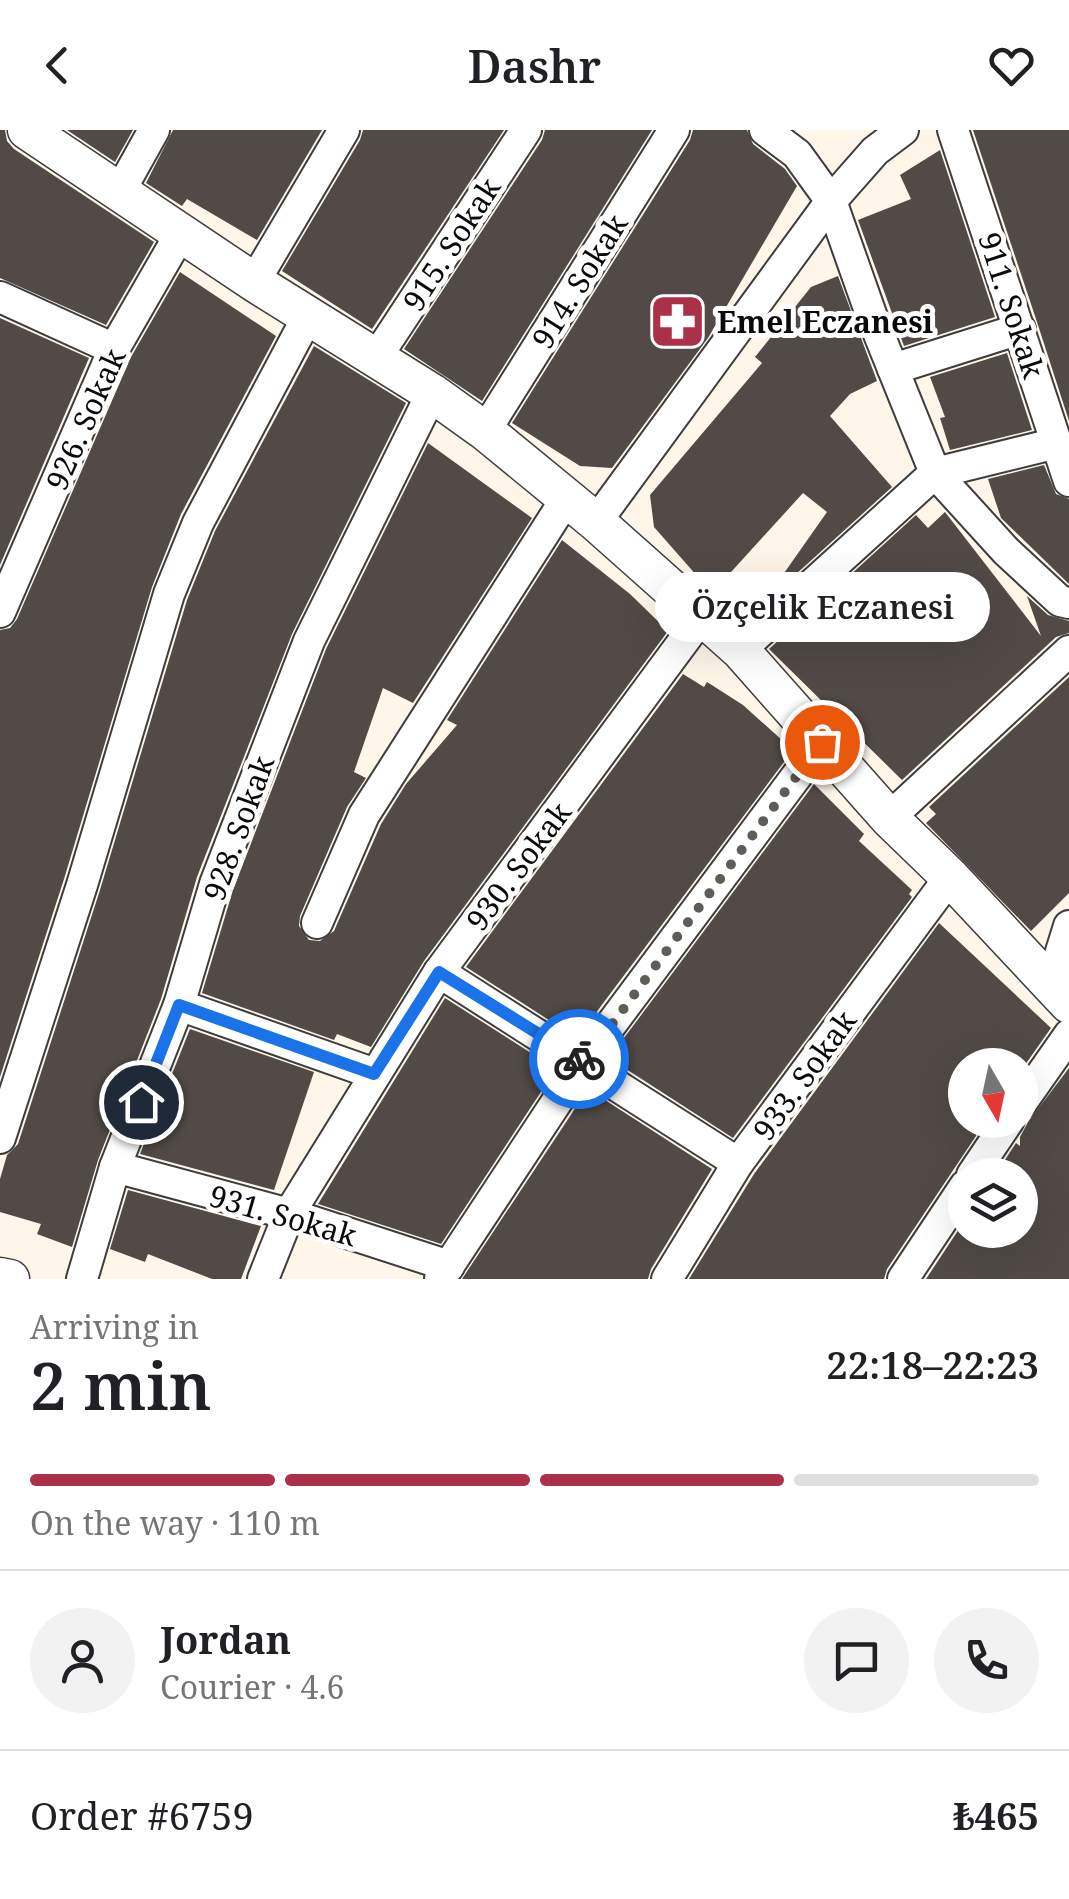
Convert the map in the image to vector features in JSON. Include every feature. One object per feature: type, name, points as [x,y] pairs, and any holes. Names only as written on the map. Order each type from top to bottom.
[{"type":"street","points":[[27,130],[254,282],[432,393],[581,510],[740,650],[889,818],[950,876],[1060,996]]},
{"type":"street","points":[[120,191],[154,130]]},
{"type":"street","points":[[254,282],[344,130]]},
{"type":"street","name":"915. Sokak","points":[[376,358],[526,130]]},
{"type":"street","name":"914. Sokak","points":[[485,431],[674,130]]},
{"type":"street","points":[[765,130],[797,154],[831,201],[893,370],[936,473],[1006,550],[1060,601],[1069,603]]},
{"type":"street","points":[[317,923],[364,815],[581,510],[831,201],[868,141],[903,130]]},
{"type":"street","name":"911. Sokak","points":[[953,130],[1069,481]]},
{"type":"street","name":"926. Sokak","points":[[0,612],[114,349],[182,232]]},
{"type":"street","points":[[0,297],[114,349]]},
{"type":"street","points":[[0,1138],[170,594],[198,523],[308,316]]},
{"type":"street","points":[[893,370],[1020,328]]},
{"type":"street","name":"928. Sokak","points":[[82,1279],[116,1167],[179,1005],[215,884],[310,641],[432,393]]},
{"type":"street","points":[[740,650],[936,473],[1057,443]]},
{"type":"street","name":"930. Sokak","points":[[263,1279],[289,1214],[439,972],[700,618]]},
{"type":"street","points":[[889,818],[1069,651]]},
{"type":"street","name":"931. Sokak","points":[[116,1167],[289,1214],[444,1272],[584,1062],[822,742]]},
{"type":"street","name":"933. Sokak","points":[[667,1279],[738,1163],[950,876]]},
{"type":"street","points":[[1060,996],[1069,926]]},
{"type":"street","points":[[439,972],[738,1163]]},
{"type":"street","points":[[179,1005],[374,1074]]},
{"type":"street","points":[[1038,1079],[1069,1035]]},
{"type":"street","points":[[903,1279],[948,1212]]},
{"type":"street","points":[[0,1277],[10,1279]]},
{"type":"building","points":[[0,130],[5,130],[14,149],[154,242],[106,325],[0,278]]},
{"type":"building","points":[[67,130],[133,130],[115,162]]},
{"type":"building","points":[[173,130],[322,130],[257,240],[187,199],[182,206],[146,183]]},
{"type":"building","points":[[363,130],[504,130],[372,329],[282,271]]},
{"type":"building","points":[[545,130],[652,130],[482,401],[404,349]]},
{"type":"building","points":[[693,130],[747,130],[753,144],[785,169],[797,186],[708,338],[612,468],[580,466],[512,423]]},
{"type":"building","points":[[973,130],[1069,130],[1069,421],[1037,322]]},
{"type":"building","points":[[940,150],[995,317],[904,346],[858,220],[911,199],[900,175]]},
{"type":"building","points":[[180,272],[276,336],[181,514],[152,587],[0,1077],[0,630],[10,628],[17,619],[131,357]]},
{"type":"building","points":[[838,276],[877,381],[850,394],[830,416],[892,487],[761,606],[827,512],[803,493],[712,593],[654,527],[650,495],[762,363],[755,357],[811,287]]},
{"type":"building","points":[[0,318],[89,358],[0,565]]},
{"type":"building","points":[[314,346],[406,403],[292,634],[197,877],[161,999],[98,1160],[72,1247],[37,1234],[41,1224],[0,1212],[0,1179],[7,1155],[18,1144],[187,600],[215,531]]},
{"type":"building","points":[[1007,353],[1032,430],[950,450],[940,418],[945,417],[930,377]]},
{"type":"building","points":[[428,443],[532,518],[413,703],[383,688],[354,772],[366,778],[347,807],[300,916],[299,926],[309,940],[320,941],[334,931],[381,824],[406,784],[457,725],[447,720],[562,540],[630,594],[668,631],[424,961],[371,1047],[337,1034],[334,1040],[202,993],[233,890],[326,649]]},
{"type":"building","points":[[1044,465],[1056,494],[1069,499],[1069,584],[1001,518],[988,479]]},
{"type":"building","points":[[945,512],[1041,636],[1027,596],[1048,615],[1069,621],[1069,633],[1056,637],[902,780],[769,649],[916,515],[928,528]]},
{"type":"building","points":[[683,674],[704,687],[707,682],[743,705],[793,750],[577,1038],[466,967]]},
{"type":"building","points":[[1069,677],[1069,893],[1031,931],[926,823],[936,814],[929,807]]},
{"type":"building","points":[[814,784],[864,834],[859,841],[912,890],[912,897],[733,1138],[609,1058]]},
{"type":"building","points":[[939,923],[1051,1028],[1037,1048],[948,1048],[948,1138],[975,1138],[961,1158],[948,1158],[948,1178],[884,1279],[689,1279],[754,1174]]},
{"type":"building","points":[[445,998],[556,1069],[441,1244],[318,1204]]},
{"type":"building","points":[[190,1029],[314,1072],[274,1190],[140,1154]]},
{"type":"building","points":[[1069,1068],[1069,1279],[926,1279],[948,1246],[1038,1248],[1038,1158],[1006,1158],[1016,1143],[1020,1146],[1020,1138],[1038,1138],[1038,1109]]},
{"type":"building","points":[[588,1089],[712,1169],[648,1279],[462,1279]]},
{"type":"building","points":[[128,1190],[261,1226],[241,1279],[212,1279],[148,1254],[145,1262],[110,1249]]},
{"type":"way so far","points":[[579,1059],[584,1062],[822,742]]},
{"type":"place","name":"Emel Eczanesi","points":[[678,321]]},
{"type":"place","name":"Özçelik Eczanesi","points":[[822,742]]},
{"type":"route","points":[[141,1102],[179,1005],[374,1074],[439,972],[579,1059]]}]
